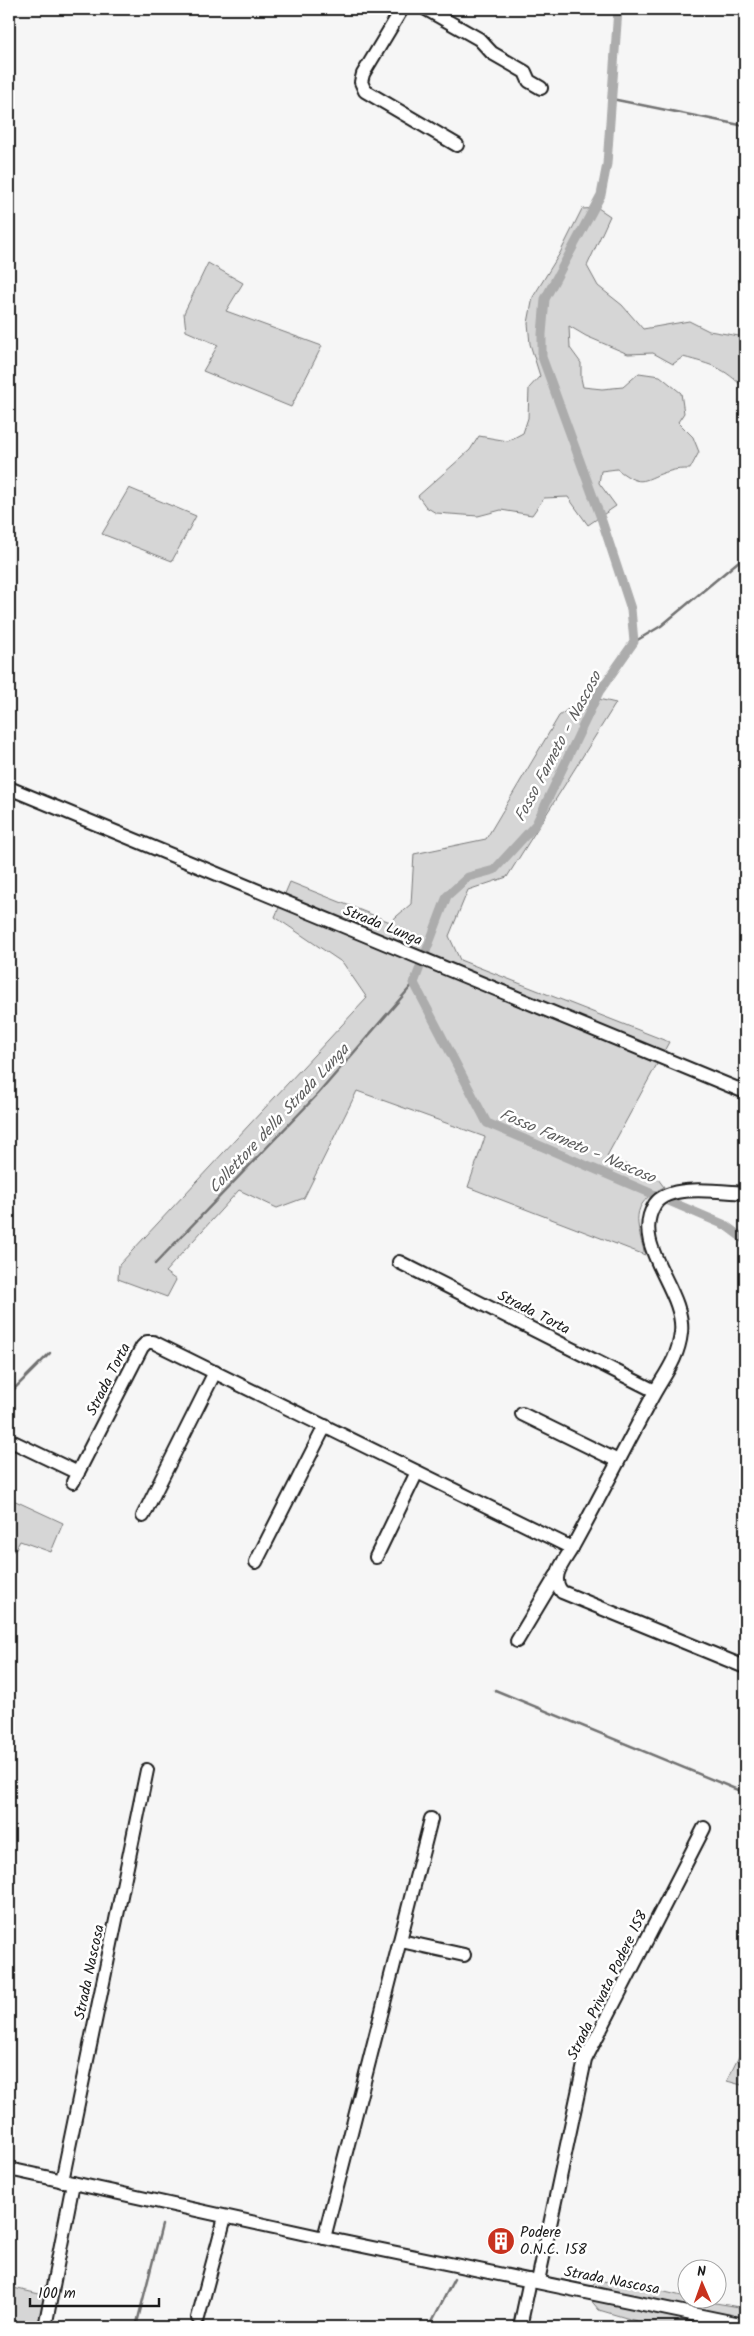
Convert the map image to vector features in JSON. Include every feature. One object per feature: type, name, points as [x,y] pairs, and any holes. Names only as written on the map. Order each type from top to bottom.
[{"type":"street","points":[[402,9],[362,74],[365,91],[457,145]]},
{"type":"street","points":[[426,9],[478,39],[492,53],[525,72],[529,81],[541,88]]},
{"type":"street","name":"Strada Lunga","points":[[9,788],[745,1092]]},
{"type":"street","points":[[517,1641],[572,1548],[655,1391],[674,1361],[681,1330],[678,1305],[656,1260],[650,1240],[649,1219],[655,1204],[667,1194],[688,1191],[745,1193]]},
{"type":"street","name":"Strada Torta","points":[[399,1262],[655,1391]]},
{"type":"street","name":"Strada Torta","points":[[9,1440],[76,1478],[145,1344],[155,1343],[572,1548]]},
{"type":"street","points":[[142,1516],[215,1372]]},
{"type":"street","points":[[522,1414],[618,1461]]},
{"type":"street","points":[[256,1562],[325,1426]]},
{"type":"street","points":[[376,1557],[417,1472]]},
{"type":"street","points":[[556,1576],[558,1587],[566,1595],[745,1667]]},
{"type":"street","name":"Strada Nascosa","points":[[68,2182],[147,1770]]},
{"type":"street","points":[[324,2238],[431,1819]]},
{"type":"street","name":"Strada Privata Podere 158","points":[[520,2327],[534,2281],[585,2060],[704,1828]]},
{"type":"street","points":[[401,1941],[464,1955]]},
{"type":"street","name":"Strada Nascosa","points":[[9,2169],[324,2238],[745,2325]]},
{"type":"street","points":[[45,2327],[68,2182]]},
{"type":"street","points":[[198,2318],[225,2217]]},
{"type":"shaded area","points":[[598,208],[610,216],[587,266],[598,286],[622,305],[643,329],[689,321],[709,331],[745,337],[745,389],[724,371],[710,365],[683,357],[673,364],[653,353],[628,354],[586,336],[569,326],[570,348],[581,363],[583,387],[602,389],[623,387],[639,373],[660,376],[681,393],[684,413],[678,422],[693,437],[699,452],[690,469],[672,470],[639,481],[617,469],[601,471],[599,483],[616,506],[588,525],[568,497],[544,498],[532,515],[501,510],[478,516],[436,513],[426,507],[418,496],[470,450],[479,436],[508,441],[523,433],[528,418],[529,388],[540,376],[530,344],[528,323],[533,297],[560,253],[582,209]]},
{"type":"shaded area","points":[[208,263],[243,283],[226,311],[322,346],[291,407],[203,371],[218,345],[186,331],[184,313]]},
{"type":"shaded area","points":[[129,488],[196,516],[172,561],[102,534]]},
{"type":"shaded area","points":[[585,696],[616,703],[507,877],[468,890],[449,936],[460,960],[669,1042],[607,1156],[658,1179],[664,1187],[645,1201],[638,1215],[638,1224],[645,1255],[468,1187],[485,1137],[357,1091],[304,1198],[277,1208],[239,1190],[165,1272],[176,1280],[167,1297],[118,1279],[119,1265],[367,998],[343,963],[275,917],[290,882],[390,922],[411,904],[414,854],[486,839],[559,716]]},
{"type":"shaded area","points":[[9,1498],[63,1523],[51,1552],[20,1541],[15,1550],[9,1553]]},
{"type":"shaded area","points":[[745,2044],[745,2086],[727,2081]]},
{"type":"shaded area","points":[[595,2280],[644,2287],[676,2295],[676,2308],[726,2308],[726,2305],[745,2308],[745,2327],[657,2327],[599,2310],[589,2298]]},
{"type":"shaded area","points":[[9,2287],[48,2296],[41,2327],[9,2327]]},
{"type":"waterway","name":"Fosso Farneto - Nascoso","points":[[618,9],[607,164],[601,195],[545,299],[542,357],[602,521],[631,609],[634,642],[599,692],[536,824],[494,870],[468,877],[447,896],[414,983],[487,1123],[725,1225],[745,1240]]},
{"type":"waterway","points":[[612,99],[745,126]]},
{"type":"waterway","points":[[634,642],[661,626],[745,556]]},
{"type":"waterway","name":"Collettore della Strada Lunga","points":[[155,1264],[318,1094],[414,983]]},
{"type":"waterway","name":"Collettore della Strada Lunga","points":[[9,1394],[50,1353]]},
{"type":"waterway","points":[[495,1690],[745,1793]]},
{"type":"waterway","points":[[136,2327],[162,2225]]},
{"type":"waterway","points":[[429,2327],[454,2279]]},
{"type":"place","name":"Podere O.N.C. 158","points":[[501,2241]]}]
